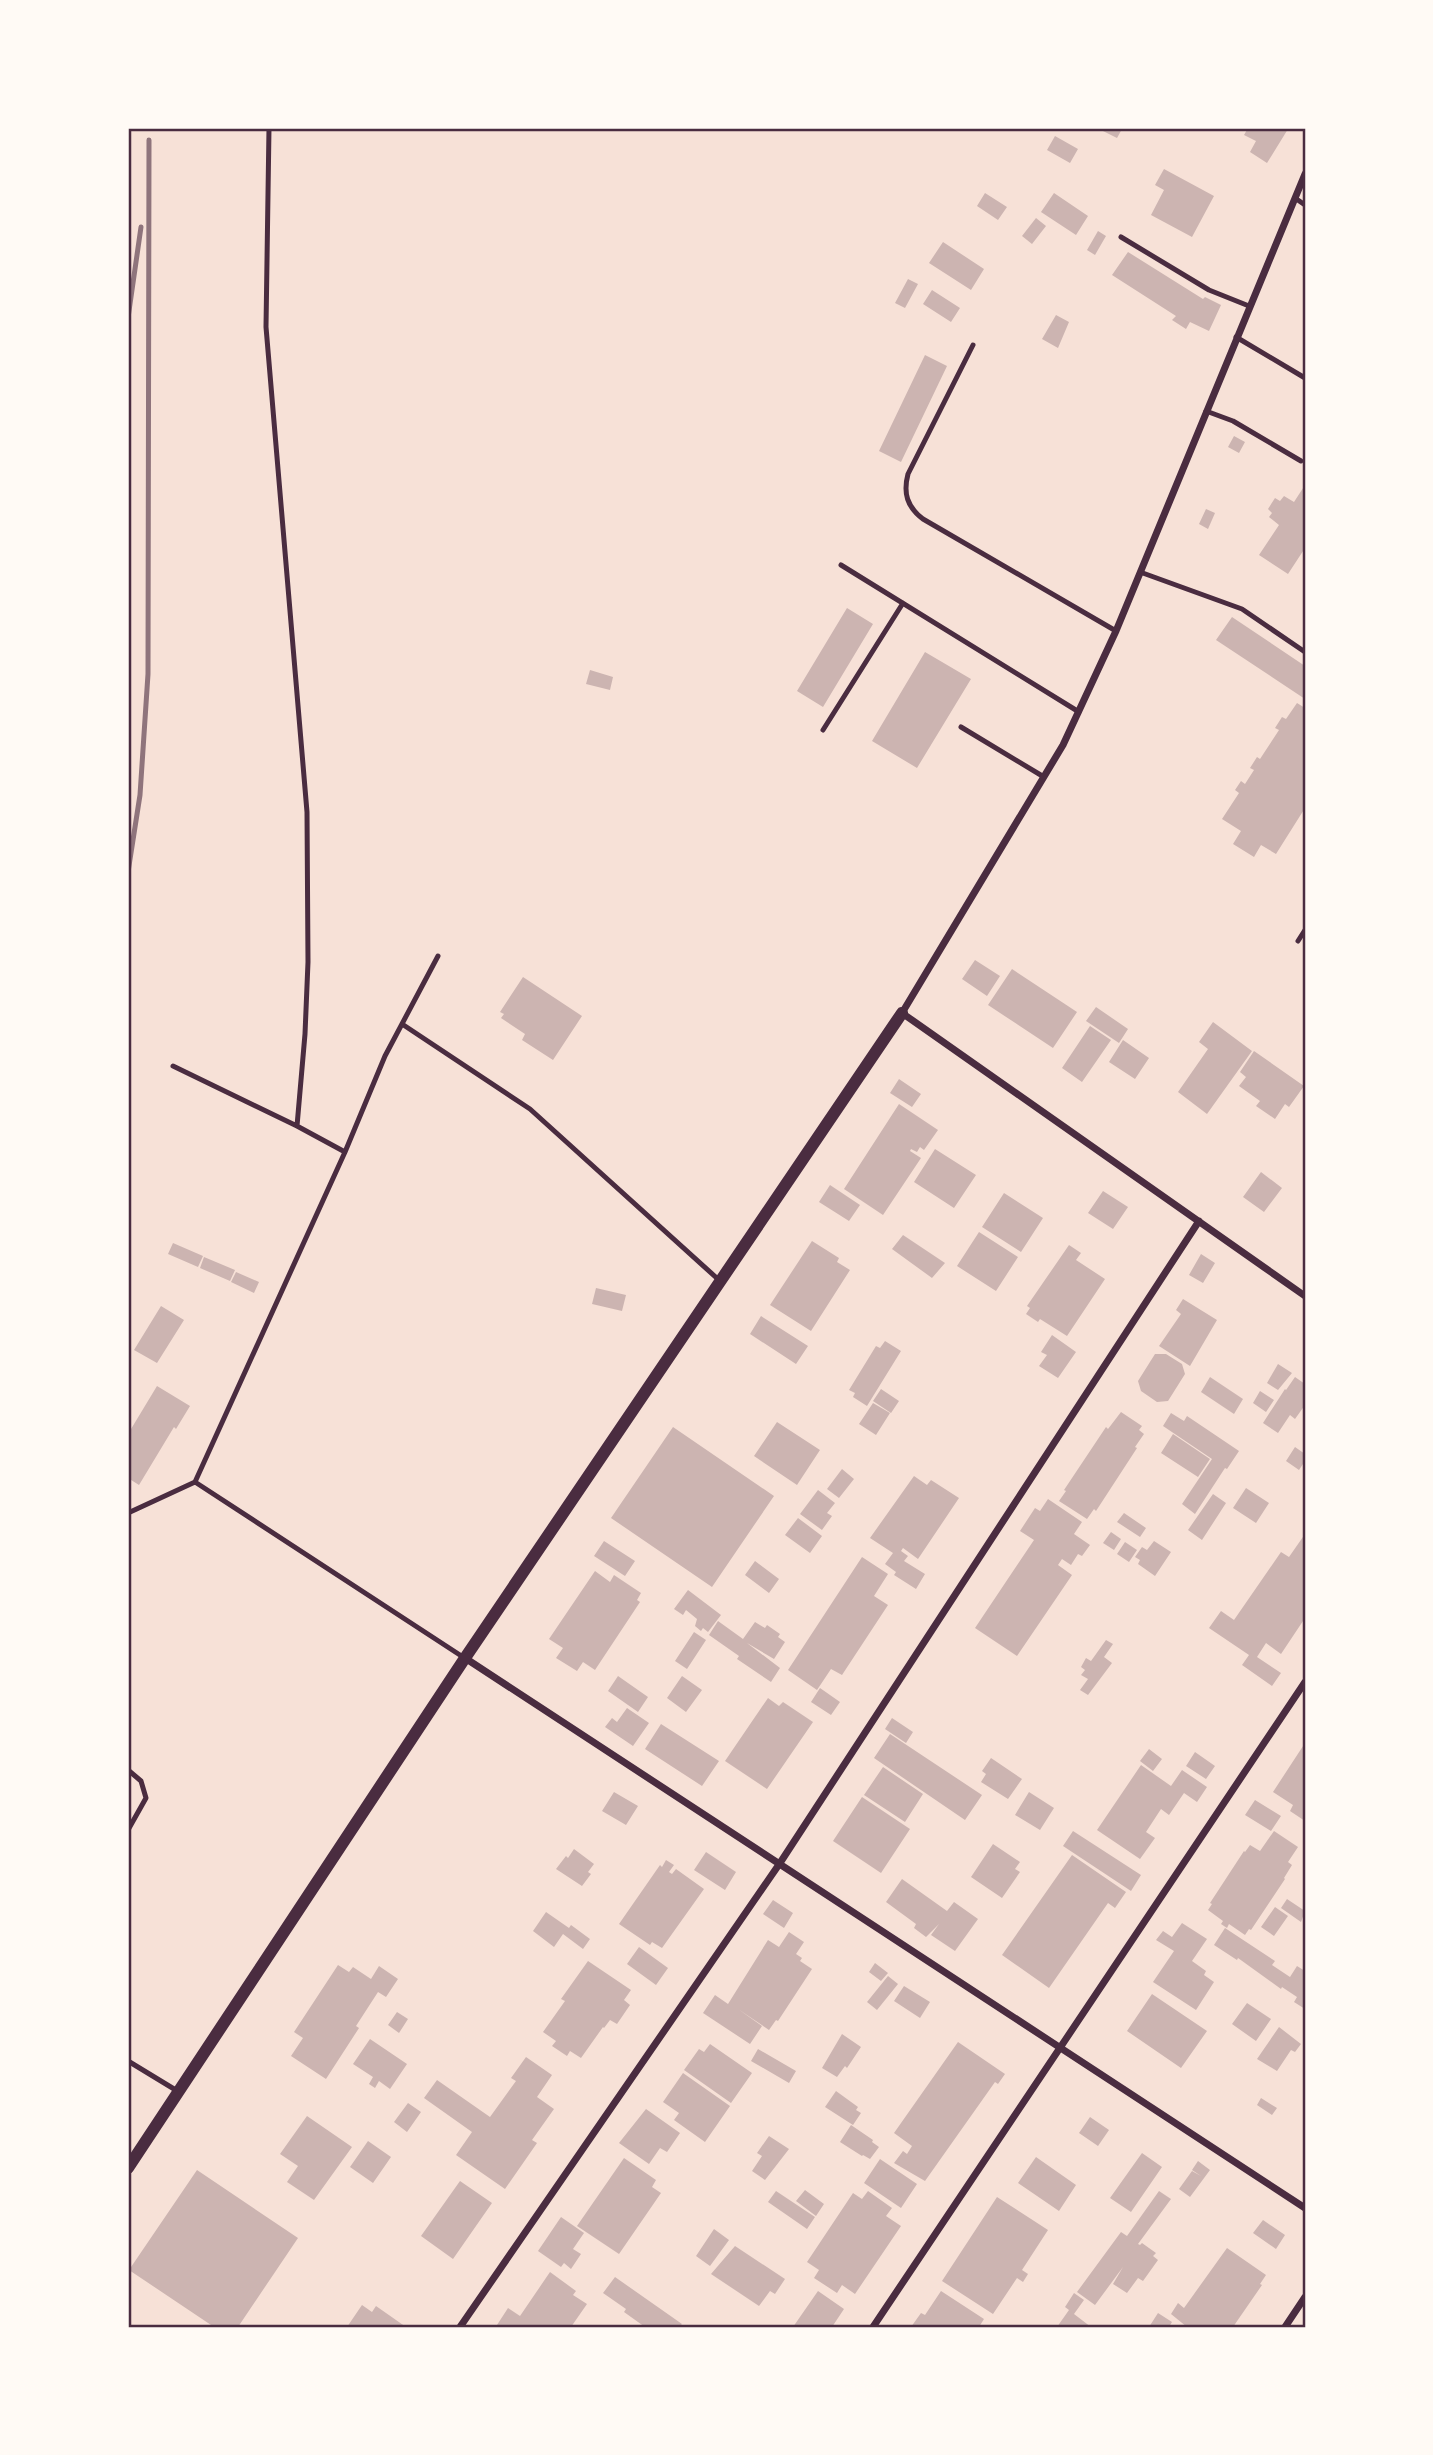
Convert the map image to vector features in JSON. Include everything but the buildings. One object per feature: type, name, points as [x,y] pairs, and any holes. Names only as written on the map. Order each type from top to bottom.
[{"type":"street","points":[[128,2168],[465,1658],[902,1013],[1044,777],[1079,712],[1116,631],[1305,174]]},
{"type":"street","points":[[902,1013],[1305,1296]]},
{"type":"street","points":[[460,2327],[779,1863],[1199,1222]]},
{"type":"street","points":[[465,1658],[1305,2208]]},
{"type":"street","points":[[873,2327],[1305,1682]]},
{"type":"street","points":[[1285,2327],[1305,2297]]},
{"type":"lane","points":[[270,128],[266,327],[307,812],[309,962],[306,1034],[297,1126]]},
{"type":"lane","points":[[1294,198],[1305,205]]},
{"type":"lane","points":[[1121,237],[1209,290],[1249,306]]},
{"type":"lane","points":[[1236,337],[1305,378]]},
{"type":"lane","points":[[974,345],[908,474],[905,483],[907,499],[923,519],[1116,631]]},
{"type":"lane","points":[[1206,411],[1233,421],[1301,461]]},
{"type":"lane","points":[[841,565],[1079,712]]},
{"type":"lane","points":[[1140,572],[1242,609],[1305,652]]},
{"type":"lane","points":[[823,730],[902,603]]},
{"type":"lane","points":[[961,727],[1044,777]]},
{"type":"lane","points":[[1298,941],[1305,930]]},
{"type":"lane","points":[[128,1513],[195,1482],[345,1152],[385,1056],[438,956]]},
{"type":"lane","points":[[402,1024],[530,1109],[720,1282]]},
{"type":"lane","points":[[173,1066],[345,1152]]},
{"type":"lane","points":[[195,1482],[465,1658]]},
{"type":"lane","points":[[128,1770],[141,1781],[146,1798],[128,1830]]},
{"type":"lane","points":[[128,2061],[179,2093]]},
{"type":"railway","points":[[128,872],[140,795],[148,674],[149,140]]},
{"type":"railway","points":[[128,318],[141,227]]}]
